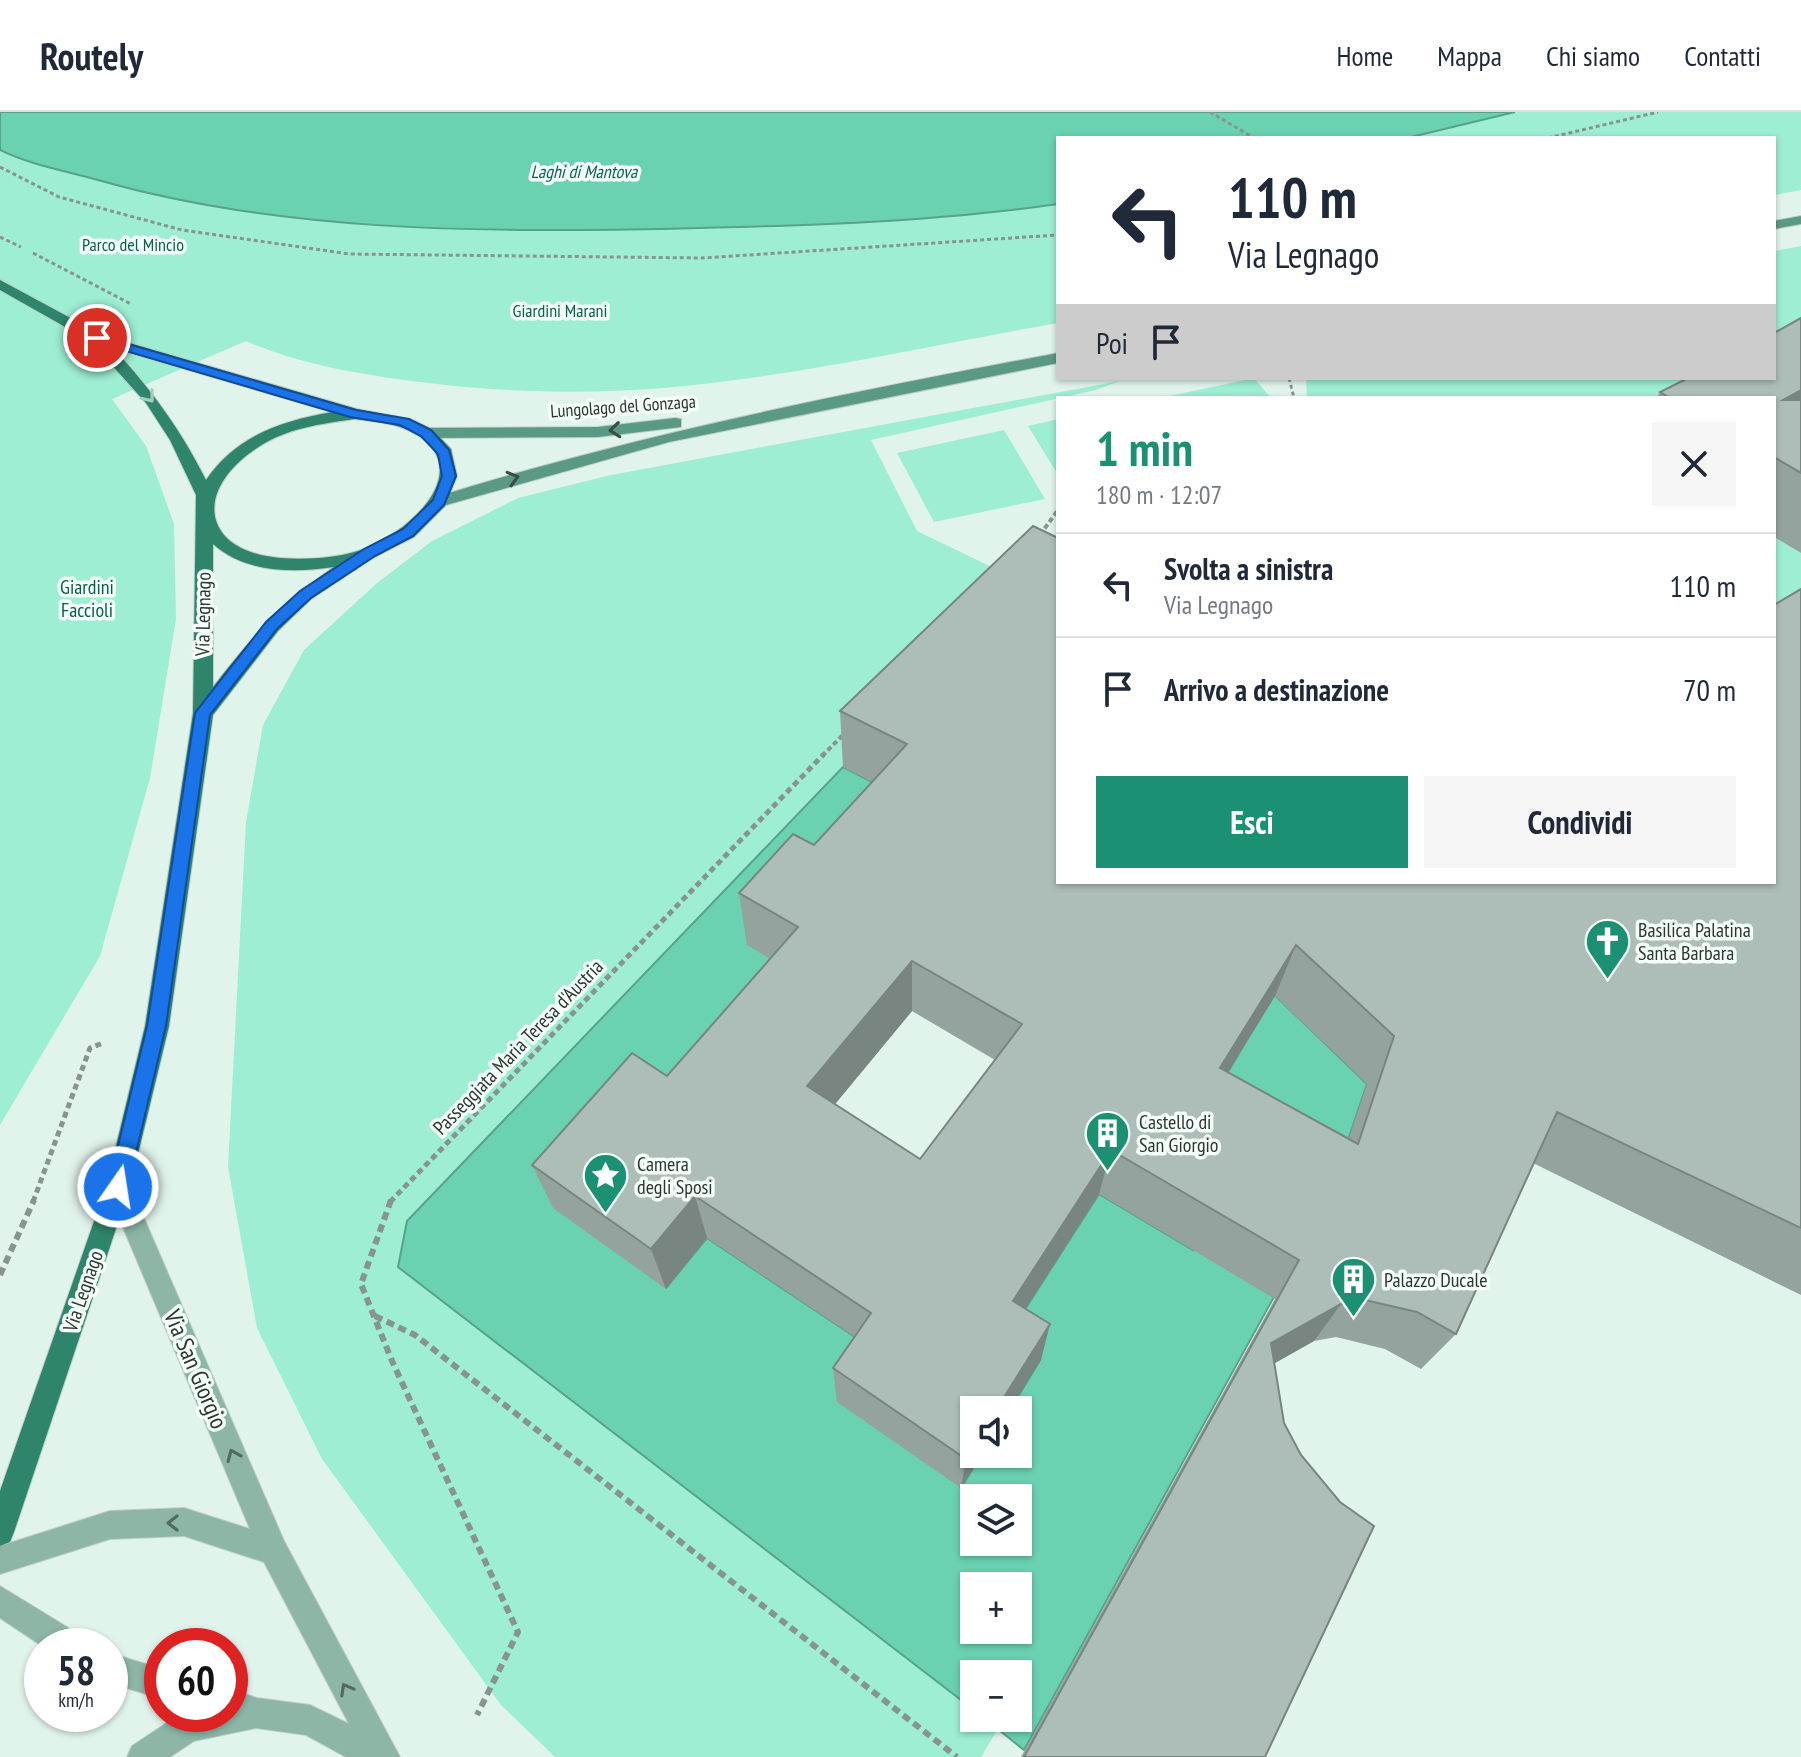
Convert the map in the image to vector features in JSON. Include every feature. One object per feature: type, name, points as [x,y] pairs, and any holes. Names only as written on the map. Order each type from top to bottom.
[{"type":"main road","points":[[1776,225],[1801,220]]},
{"type":"main road","name":"Via Legnago","points":[[0,284],[97,338],[355,414],[404,422],[426,433]]},
{"type":"main road","name":"Via Legnago","points":[[97,338],[152,400],[178,440],[205,495]]},
{"type":"main road","name":"Lungolago del Gonzaga","points":[[439,502],[556,466],[776,412],[1056,358]]},
{"type":"main road","name":"Lungolago del Gonzaga","points":[[426,433],[598,432],[776,412]]},
{"type":"main road","name":"Via Legnago","points":[[0,1532],[118,1187],[157,1026],[203,713],[205,495],[220,468],[268,433],[305,420],[355,414]]},
{"type":"main road","points":[[426,433],[445,453],[449,476],[439,502]]},
{"type":"main road","name":"Via Legnago","points":[[203,713],[271,626],[305,595],[370,552],[408,533],[439,502]]},
{"type":"main road","name":"Via Legnago","points":[[204,515],[217,539],[248,557],[263,561],[290,565],[338,561],[370,552]]},
{"type":"street","name":"Via San Giorgio","points":[[118,1187],[274,1551],[316,1636],[384,1757]]},
{"type":"street","points":[[0,1560],[110,1525],[184,1522],[274,1551]]},
{"type":"street","points":[[0,1601],[41,1628]]},
{"type":"street","points":[[248,1709],[310,1720],[377,1757]]},
{"type":"street","points":[[143,1757],[180,1732]]},
{"type":"path","points":[[1210,112],[1251,136]]},
{"type":"path","points":[[1556,136],[1658,112]]},
{"type":"path","points":[[0,167],[59,197],[182,230],[349,254],[702,258],[1056,235]]},
{"type":"path","points":[[41,258],[135,306]]},
{"type":"path","points":[[1033,541],[1056,512]]},
{"type":"path","name":"Passeggiata Maria Teresa d'Austria","points":[[477,1715],[518,1632],[361,1284],[391,1200],[846,732]]},
{"type":"path","points":[[0,1275],[31,1208],[90,1048],[157,1026]]},
{"type":"path","points":[[374,1316],[415,1335],[957,1757]]},
{"type":"green space","name":"Parco del Mincio","points":[[0,112],[1801,112],[1801,190],[1776,195],[1776,136],[1056,136],[1056,323],[740,379],[585,392],[476,388],[404,380],[303,361],[246,341],[112,399],[146,446],[174,524],[176,619],[150,778],[100,956],[0,1125]]},
{"type":"green space","points":[[1801,246],[1801,359],[1776,372],[1776,251]]},
{"type":"green space","points":[[1256,380],[1269,396],[1170,396]]},
{"type":"green space","points":[[1306,380],[1762,380],[1733,396],[1307,396]]},
{"type":"green space","points":[[1120,381],[1096,390],[1056,396],[1056,399],[871,440],[917,531],[1027,584],[843,767],[407,1221],[398,1267],[960,1699],[960,1732],[996,1732],[981,1757],[555,1757],[501,1705],[322,1459],[257,1328],[228,1167],[246,822],[263,725],[304,650],[377,583],[432,541],[518,498],[611,475]]},
{"type":"green space","points":[[1056,419],[1056,472],[1028,426]]},
{"type":"green space","points":[[1004,430],[1045,499],[934,522],[897,453]]},
{"type":"green space","points":[[1776,538],[1801,553],[1801,622],[1776,638]]},
{"type":"water","name":"Laghi di Mantova","points":[[0,112],[1515,112],[1415,136],[1056,136],[1056,204],[910,219],[661,229],[448,229],[307,219],[167,197],[23,160],[0,150]]},
{"type":"water","points":[[843,767],[1056,876],[1056,884],[1062,884],[1256,977],[1367,1084],[1328,1199],[1024,1750],[1002,1732],[1032,1732],[1032,1660],[960,1660],[960,1699],[398,1267],[407,1221]],"holes":[[[804,978],[1237,1057],[1202,1115],[1193,1250],[1099,1194],[1006,1339],[1040,1360],[1018,1396],[1032,1396],[1032,1468],[973,1468],[963,1484],[1032,1484],[1032,1556],[960,1556],[960,1486],[873,1349],[707,1238],[666,1288]]]},
{"type":"building","points":[[1801,318],[1801,390],[1783,400],[1801,400],[1801,473],[1776,458],[1776,396],[1667,396],[1660,392],[1684,380],[1776,380],[1776,332]]},
{"type":"building","points":[[1033,526],[1056,537],[1056,884],[1776,884],[1776,604],[1801,589],[1801,1228],[1557,1112],[1456,1334],[1417,1312],[1365,1300],[1341,1304],[1271,1343],[1284,1423],[1301,1455],[1340,1502],[1374,1526],[1265,1757],[1024,1757],[1299,1260],[1111,1150],[1013,1301],[1050,1324],[1005,1396],[960,1396],[960,1455],[833,1368],[871,1313],[695,1196],[651,1249],[532,1165],[632,1053],[667,1076],[798,927],[739,893],[793,834],[814,845],[907,744],[840,711]],"holes":[[[1296,945],[1394,1036],[1358,1144],[1220,1068]],[[912,961],[1022,1024],[920,1159],[807,1086]]]},
{"type":"place","name":"Basilica Palatina Santa Barbara","points":[[1607,981]]},
{"type":"place","name":"Castello di San Giorgio","points":[[1108,1173]]},
{"type":"place","name":"Camera degli Sposi","points":[[606,1214]]},
{"type":"place","name":"Palazzo Ducale","points":[[1353,1319]]},
{"type":"route","points":[[97,338],[203,372],[355,414],[404,422],[426,433],[445,453],[449,476],[439,502],[408,533],[370,552],[305,595],[271,626],[203,713],[157,1026],[118,1187]]},
{"type":"park label","name":"Giardini Marani","points":[[560,310]]},
{"type":"park label","name":"Giardini Faccioli","points":[[87,598]]}]
